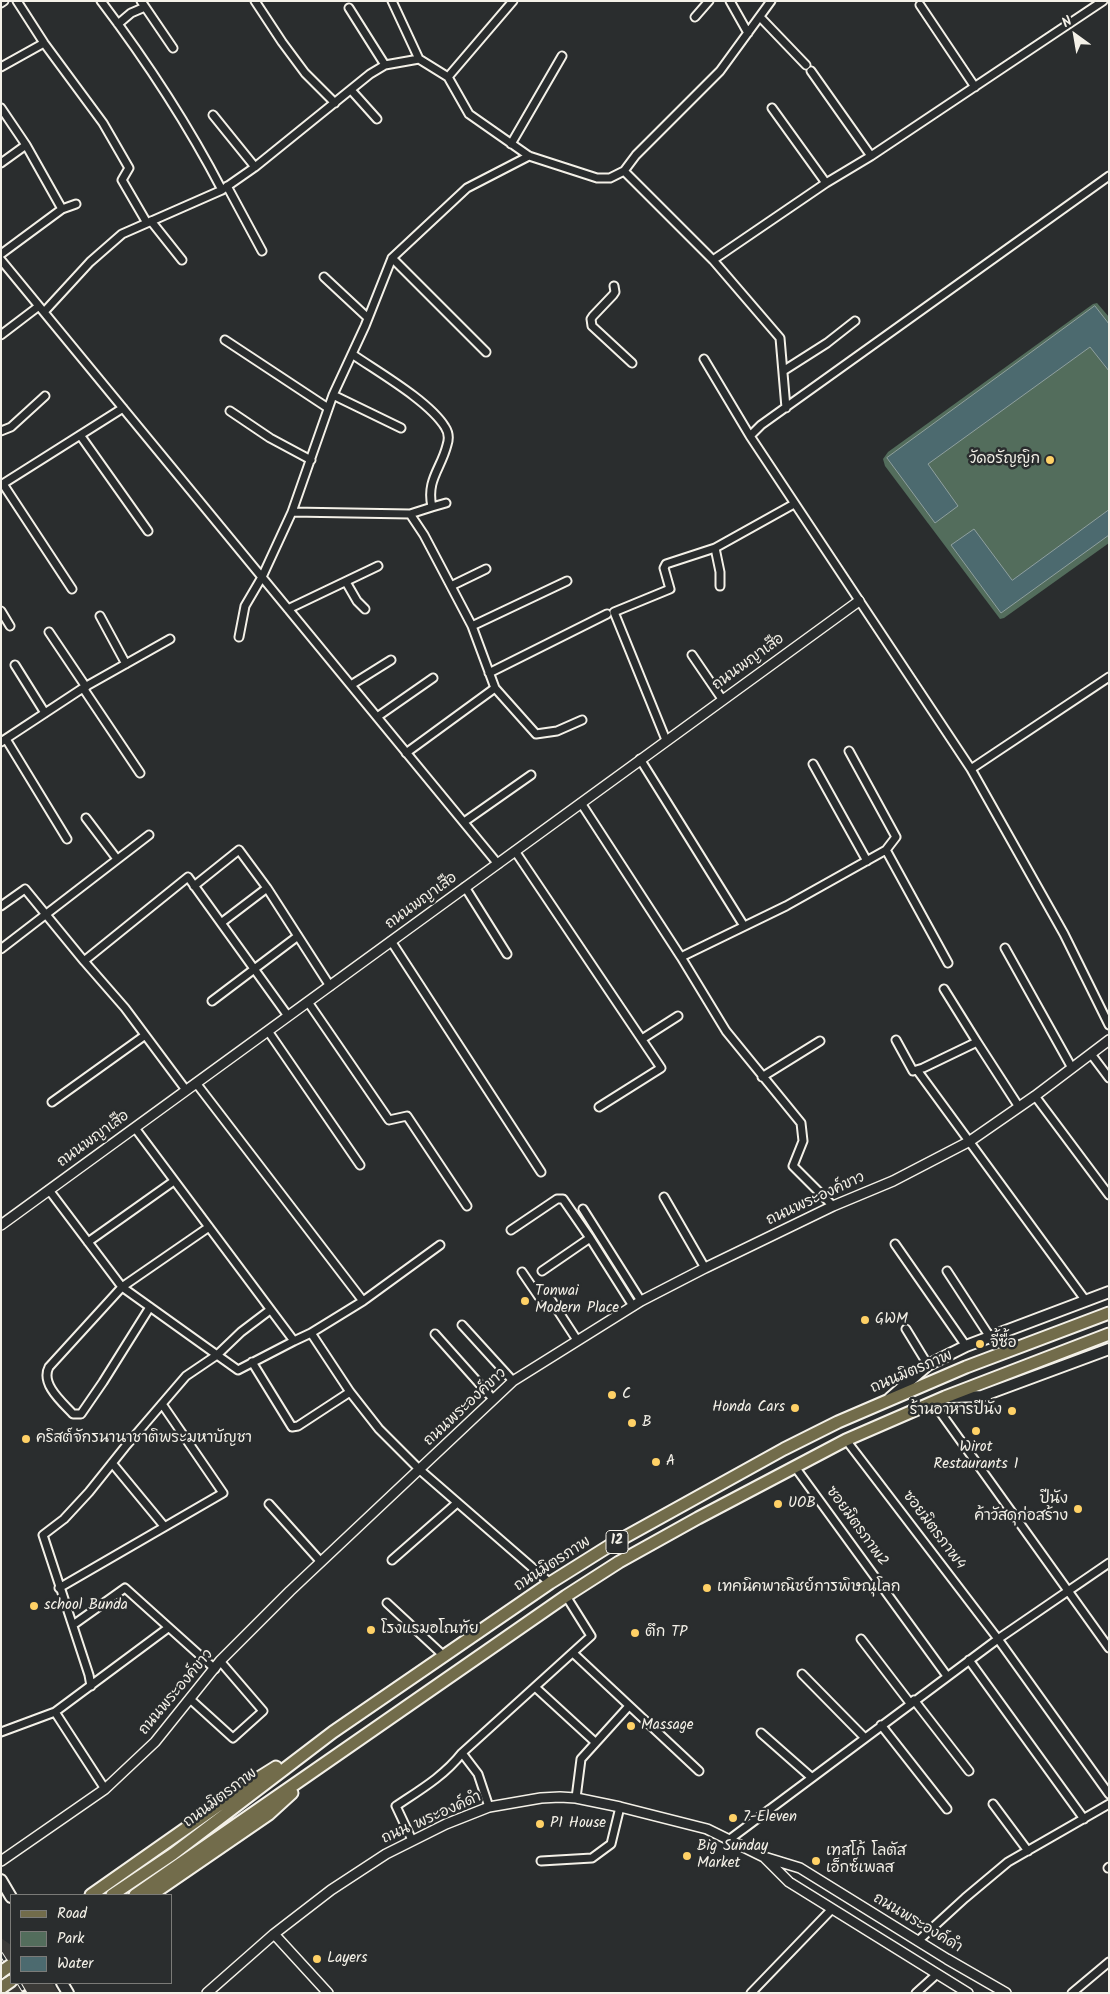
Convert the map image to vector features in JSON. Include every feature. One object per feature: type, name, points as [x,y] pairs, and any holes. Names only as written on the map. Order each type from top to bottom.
[{"type":"main road","points":[[889,1398],[928,1365],[966,1346],[1109,1292]]},
{"type":"main road","name":"ถนนมิตรภาพ","points":[[113,1894],[172,1854],[333,1732],[550,1584],[610,1546],[784,1449],[889,1398],[1109,1313]]},
{"type":"main road","name":"ถนนมิตรภาพ","points":[[136,1894],[566,1596],[628,1558],[846,1440],[932,1402],[1109,1334]]},
{"type":"main road","points":[[945,1397],[982,1396],[1109,1349]]},
{"type":"main road","points":[[92,1894],[252,1782],[333,1732]]},
{"type":"main road","points":[[152,1894],[270,1814],[325,1763]]},
{"type":"main road","points":[[1,1880],[10,1895]]},
{"type":"street","points":[[18,1],[44,43],[103,123],[129,168],[122,180],[149,222],[182,260]]},
{"type":"street","points":[[101,1],[146,61],[196,139],[262,251]]},
{"type":"street","points":[[255,1],[305,73],[336,103]]},
{"type":"street","points":[[392,1],[419,59],[448,78],[469,114],[529,156],[597,178],[610,178],[624,171],[636,155],[720,71],[771,1]]},
{"type":"street","points":[[448,78],[513,1]]},
{"type":"street","points":[[695,17],[709,1]]},
{"type":"street","points":[[730,1],[748,33]]},
{"type":"street","points":[[713,260],[826,183],[871,156],[1103,1]]},
{"type":"street","points":[[118,24],[143,4],[172,48]]},
{"type":"street","points":[[920,5],[975,87]]},
{"type":"street","points":[[349,8],[385,65]]},
{"type":"street","points":[[760,17],[808,68],[871,156]]},
{"type":"street","points":[[1,67],[44,43]]},
{"type":"street","points":[[511,144],[562,56]]},
{"type":"street","points":[[1,335],[42,309],[122,234],[225,188],[255,167],[370,74],[385,65],[419,59]]},
{"type":"street","points":[[351,90],[377,119]]},
{"type":"street","points":[[1,108],[26,145],[62,209]]},
{"type":"street","points":[[772,108],[826,183]]},
{"type":"street","points":[[213,115],[255,167]]},
{"type":"street","points":[[1,163],[26,145]]},
{"type":"street","points":[[238,636],[245,606],[262,577],[292,512],[328,408],[392,258],[467,188],[529,156]]},
{"type":"street","points":[[624,171],[713,260],[780,338],[786,408]]},
{"type":"street","points":[[750,436],[786,408],[1109,176]]},
{"type":"street","points":[[1,254],[62,209],[76,204]]},
{"type":"street","points":[[392,258],[486,352]]},
{"type":"street","points":[[1,260],[498,864]]},
{"type":"street","points":[[324,277],[368,318]]},
{"type":"street","points":[[614,286],[615,292],[613,295],[591,319],[592,326],[632,363]]},
{"type":"street","points":[[783,372],[821,348],[855,321]]},
{"type":"street","points":[[225,340],[328,408]]},
{"type":"street","points":[[352,354],[429,407],[445,427],[448,435],[447,446],[431,484],[429,496],[432,507]]},
{"type":"street","points":[[704,359],[750,436],[794,504],[970,769],[1064,934],[1109,1025]]},
{"type":"street","points":[[1,431],[11,427],[45,396]]},
{"type":"street","points":[[333,396],[401,428]]},
{"type":"street","points":[[72,589],[2,484],[123,408]]},
{"type":"street","points":[[230,411],[270,438],[311,460]]},
{"type":"street","points":[[80,435],[148,531]]},
{"type":"street","points":[[292,512],[410,514],[446,503]]},
{"type":"street","points":[[666,740],[614,612],[670,589],[664,568],[666,564],[715,548],[794,504]]},
{"type":"street","points":[[410,514],[424,535],[472,626],[495,688],[536,734],[557,730],[582,720]]},
{"type":"street","points":[[715,548],[720,572],[720,586]]},
{"type":"street","points":[[288,609],[378,566]]},
{"type":"street","points":[[451,586],[486,568]]},
{"type":"street","points":[[472,626],[567,581]]},
{"type":"street","points":[[346,582],[357,601],[365,609]]},
{"type":"street","name":"ถนนพญาเสือ","points":[[2,1223],[859,601]]},
{"type":"street","points":[[1,611],[10,626]]},
{"type":"street","points":[[489,673],[607,614]]},
{"type":"street","points":[[100,616],[126,664]]},
{"type":"street","points":[[49,632],[140,774]]},
{"type":"street","points":[[67,840],[4,740],[85,687],[170,639]]},
{"type":"street","points":[[692,655],[722,699]]},
{"type":"street","points":[[351,685],[391,660]]},
{"type":"street","points":[[15,665],[45,713]]},
{"type":"street","points":[[970,769],[1109,677]]},
{"type":"street","points":[[377,717],[433,678]]},
{"type":"street","points":[[406,753],[495,688]]},
{"type":"street","points":[[681,957],[786,906],[886,850],[896,836],[849,751]]},
{"type":"street","points":[[640,759],[744,926]]},
{"type":"street","points":[[813,764],[867,860]]},
{"type":"street","points":[[464,822],[531,774]]},
{"type":"street","points":[[581,803],[681,957],[726,1031],[801,1123],[803,1141],[793,1166],[833,1206]]},
{"type":"street","points":[[86,818],[117,859]]},
{"type":"street","points":[[1,949],[149,835]]},
{"type":"street","points":[[194,886],[239,850],[267,888],[330,986]]},
{"type":"street","points":[[886,850],[948,963]]},
{"type":"street","points":[[515,851],[661,1068],[599,1107]]},
{"type":"street","points":[[84,962],[188,877],[288,1016]]},
{"type":"street","points":[[465,887],[507,954]]},
{"type":"street","points":[[221,923],[267,888]]},
{"type":"street","points":[[1,906],[25,889],[84,962],[125,1008],[186,1090]]},
{"type":"street","points":[[212,1001],[298,936]]},
{"type":"street","points":[[391,941],[541,1172]]},
{"type":"street","points":[[1005,948],[1072,1068]]},
{"type":"street","points":[[944,989],[1019,1107]]},
{"type":"street","points":[[308,1002],[389,1120],[407,1116],[467,1206]]},
{"type":"street","points":[[642,1039],[678,1016]]},
{"type":"street","points":[[268,1031],[360,1165]]},
{"type":"street","points":[[52,1102],[144,1036]]},
{"type":"street","points":[[896,1040],[913,1071],[977,1042]]},
{"type":"street","name":"ถนนพระองค์ขาว","points":[[1,1861],[105,1789],[155,1742],[218,1665],[290,1590],[514,1381],[637,1303],[833,1206],[893,1181],[970,1141],[1035,1096],[1109,1040]]},
{"type":"street","points":[[762,1077],[820,1041]]},
{"type":"street","points":[[1091,1054],[1109,1078]]},
{"type":"street","points":[[917,1070],[1086,1301]]},
{"type":"street","points":[[196,1083],[363,1301]]},
{"type":"street","points":[[1035,1096],[1109,1195]]},
{"type":"street","points":[[135,1128],[294,1341]]},
{"type":"street","points":[[88,1242],[174,1181]]},
{"type":"street","points":[[49,1190],[122,1287],[238,1370],[311,1333],[363,1301],[440,1245]]},
{"type":"street","points":[[664,1197],[705,1268]]},
{"type":"street","points":[[510,1230],[560,1198],[566,1201],[637,1303]]},
{"type":"street","points":[[583,1209],[637,1303]]},
{"type":"street","points":[[150,1307],[81,1414],[74,1414],[51,1390],[47,1371],[122,1287],[209,1227]]},
{"type":"street","points":[[542,1271],[590,1238]]},
{"type":"street","points":[[895,1244],[966,1346]]},
{"type":"street","points":[[522,1272],[539,1297],[549,1297],[576,1340]]},
{"type":"street","points":[[948,1272],[990,1337]]},
{"type":"street","points":[[91,1686],[42,1535],[64,1519],[89,1492],[112,1462],[186,1376],[218,1355],[241,1332],[270,1310]]},
{"type":"street","points":[[462,1324],[514,1381]]},
{"type":"street","points":[[906,1329],[928,1365]]},
{"type":"street","points":[[311,1333],[350,1392],[378,1429],[420,1470],[550,1584]]},
{"type":"street","points":[[435,1334],[493,1400]]},
{"type":"street","points":[[252,1362],[292,1427],[298,1426],[350,1392]]},
{"type":"street","points":[[932,1402],[1109,1648]]},
{"type":"street","points":[[59,1588],[223,1492],[162,1404]]},
{"type":"street","name":"ซอยมิตรภาพ4","points":[[846,1440],[998,1639],[1109,1794]]},
{"type":"street","points":[[112,1462],[164,1526]]},
{"type":"street","name":"ซอยมิตรภาพ2","points":[[795,1467],[947,1676]]},
{"type":"street","points":[[392,1560],[457,1503]]},
{"type":"street","points":[[269,1504],[321,1562]]},
{"type":"street","points":[[730,1839],[947,1676],[1109,1563]]},
{"type":"street","points":[[72,1625],[125,1588],[168,1628],[218,1665],[263,1710],[233,1738],[190,1699]]},
{"type":"street","points":[[412,1840],[396,1806],[436,1779],[591,1636],[566,1596]]},
{"type":"street","points":[[387,1603],[444,1656]]},
{"type":"street","points":[[1,1732],[55,1712],[168,1628]]},
{"type":"street","points":[[861,1639],[969,1771]]},
{"type":"street","points":[[573,1653],[699,1771]]},
{"type":"street","points":[[969,1660],[1084,1819]]},
{"type":"street","points":[[802,1674],[864,1737]]},
{"type":"street","points":[[535,1687],[595,1742]]},
{"type":"street","points":[[576,1798],[581,1759],[629,1706]]},
{"type":"street","points":[[55,1712],[105,1789]]},
{"type":"street","points":[[881,1725],[947,1809]]},
{"type":"street","points":[[761,1733],[811,1777]]},
{"type":"street","points":[[462,1753],[478,1774],[489,1807]]},
{"type":"street","name":"ถนน พระองค์ดำ","points":[[207,1993],[274,1934],[331,1890],[386,1854],[412,1840],[489,1807],[541,1798],[576,1798],[707,1829],[764,1857]]},
{"type":"street","points":[[993,1804],[1028,1851]]},
{"type":"street","points":[[918,1941],[1008,1862],[1109,1804]]},
{"type":"street","points":[[541,1861],[592,1858],[611,1844],[620,1807]]},
{"type":"street","name":"ถนนพระองค์ดำ","points":[[764,1857],[789,1882],[968,1993]]},
{"type":"street","name":"ถนนพระองค์ดำ","points":[[764,1857],[800,1868],[947,1959],[1006,1993]]},
{"type":"street","points":[[751,1993],[832,1909]]},
{"type":"street","points":[[274,1934],[328,1993]]},
{"type":"street","points":[[916,1993],[937,1974],[947,1959]]},
{"type":"street","points":[[1072,1993],[1109,1962]]},
{"type":"shaded area","points":[[1,1938],[10,1944],[10,1984],[53,1984],[59,1993],[4,1993],[1,1989]]},
{"type":"green space","points":[[1097,303],[1109,317],[1109,543],[1000,619],[885,466],[883,459],[888,452],[1093,304]]},
{"type":"water","points":[[1095,306],[1109,324],[1109,371],[1090,347],[928,464],[958,506],[935,523],[887,458]]},
{"type":"water","points":[[1109,510],[1109,535],[1001,613],[951,545],[974,529],[1012,580]]},
{"type":"railway","points":[[1,1954],[10,1968]]},
{"type":"railway","points":[[20,1984],[25,1993]]},
{"type":"place","name":"วัดอรัญญิก","points":[[1050,460]]},
{"type":"place","name":"Tonwai Modern Place","points":[[525,1301]]},
{"type":"place","name":"GWM","points":[[865,1320]]},
{"type":"place","name":"จี้ซื้อ","points":[[980,1344]]},
{"type":"place","name":"C","points":[[612,1395]]},
{"type":"place","name":"Honda Cars","points":[[795,1408]]},
{"type":"place","name":"ร้านอาหารปีนัง","points":[[1012,1411]]},
{"type":"place","name":"B","points":[[632,1423]]},
{"type":"place","name":"Wirot Restaurants 1","points":[[976,1431]]},
{"type":"place","name":"คริสต์จักรนานาชาติพระมหาบัญชา","points":[[26,1439]]},
{"type":"place","name":"A","points":[[656,1462]]},
{"type":"place","name":"UOB","points":[[778,1504]]},
{"type":"place","name":"ปีนัง ค้าวัสดุก่อสร้าง","points":[[1078,1509]]},
{"type":"place","name":"เทคนิคพาณิชย์การพิษณุโลก","points":[[707,1588]]},
{"type":"place","name":"school Bunda","points":[[34,1606]]},
{"type":"place","name":"โรงแรมอโณทัย","points":[[371,1630]]},
{"type":"place","name":"ตึก TP","points":[[635,1633]]},
{"type":"place","name":"Massage","points":[[631,1726]]},
{"type":"place","name":"7-Eleven","points":[[733,1818]]},
{"type":"place","name":"P1 House","points":[[540,1824]]},
{"type":"place","name":"Big Sunday Market","points":[[687,1856]]},
{"type":"place","name":"เทสโก้ โลตัส เอ็กซ์เพลส","points":[[816,1861]]},
{"type":"place","name":"Layers","points":[[317,1959]]}]
